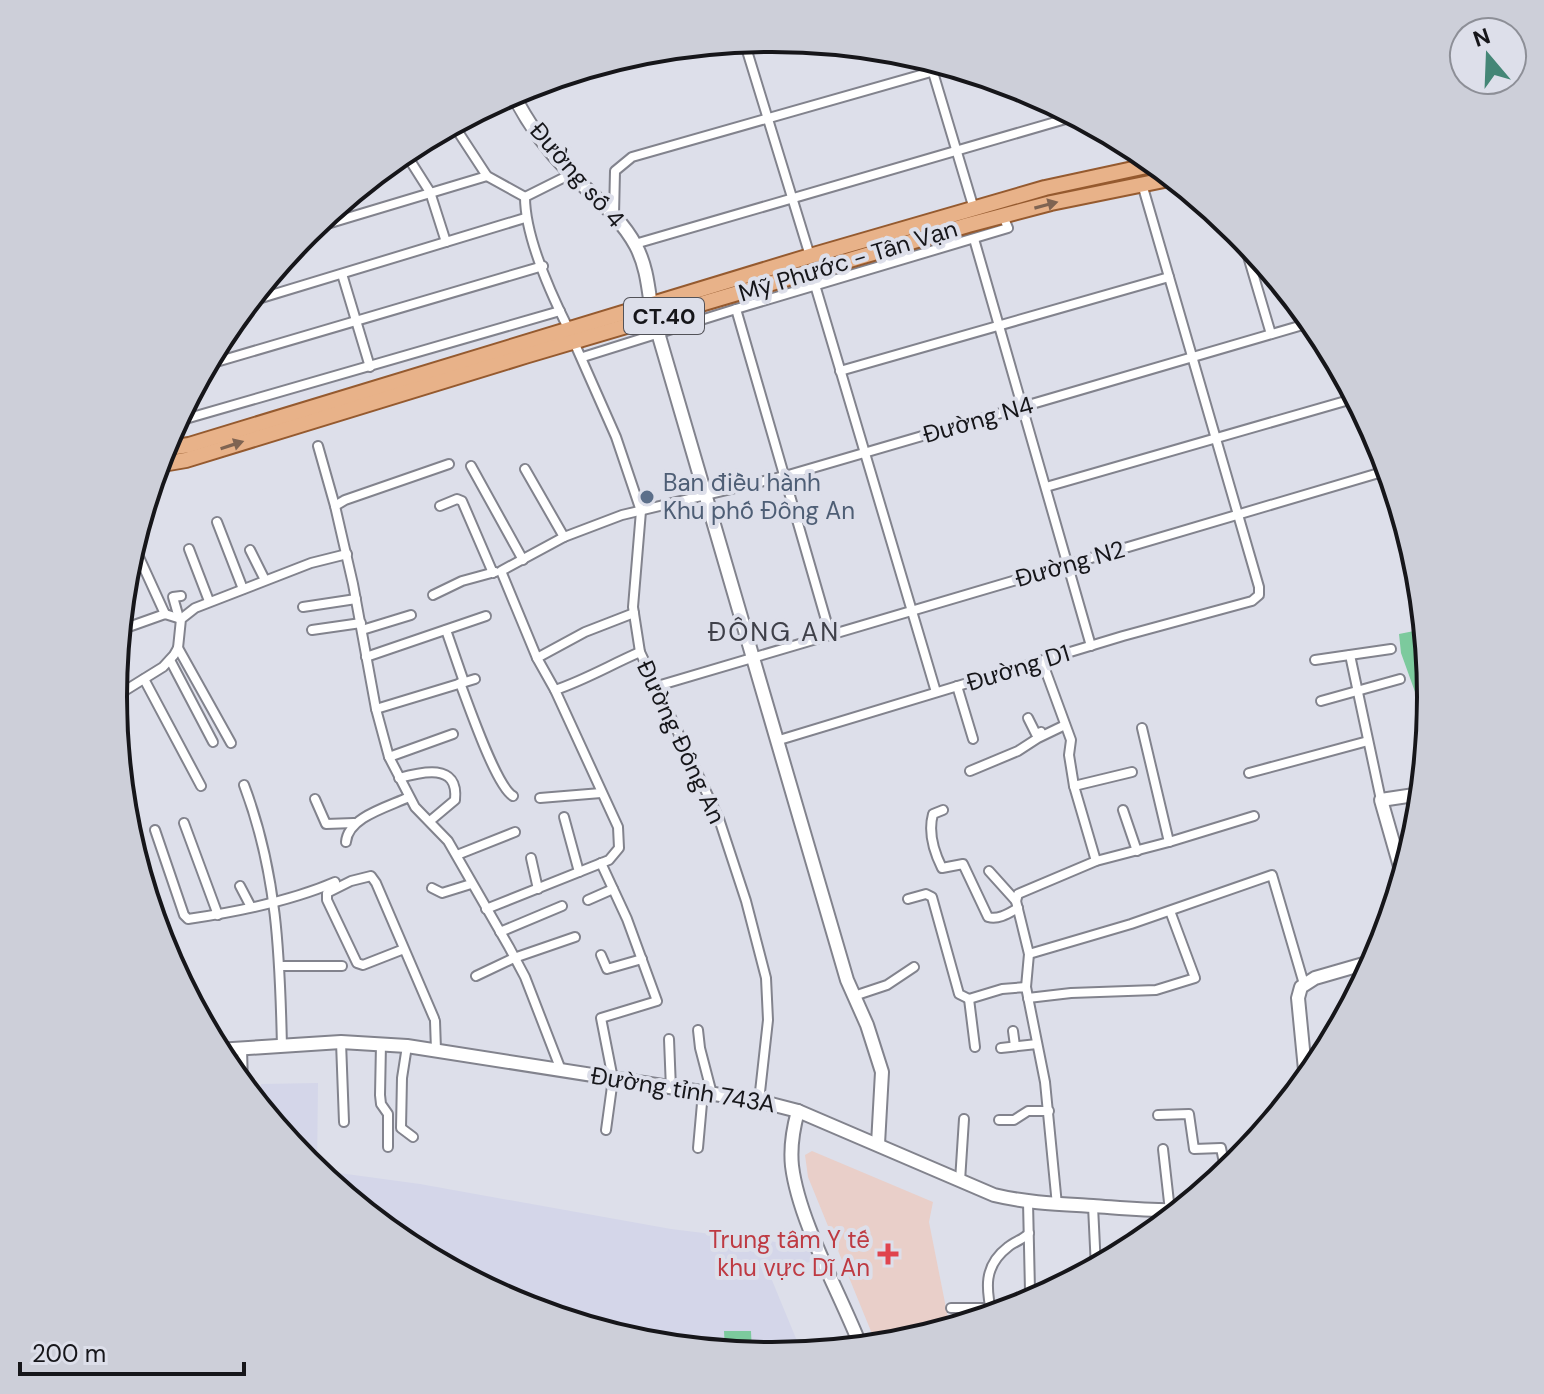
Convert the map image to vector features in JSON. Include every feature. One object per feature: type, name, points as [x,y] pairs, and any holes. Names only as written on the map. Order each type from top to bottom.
[{"type":"main road","name":"Mỹ Phước - Tân Vạn","points":[[655,319],[810,256],[1045,188],[1137,167]]},
{"type":"main road","name":"Mỹ Phước - Tân Vạn","points":[[178,447],[571,336],[655,319],[1003,216],[1159,181]]},
{"type":"main road","name":"Mỹ Phước - Tân Vạn","points":[[171,463],[571,336]]},
{"type":"street","points":[[748,53],[810,256]]},
{"type":"street","points":[[614,215],[615,171],[632,157],[932,72]]},
{"type":"street","points":[[933,73],[974,209]]},
{"type":"street","name":"Đường số 4","points":[[519,104],[542,141],[614,215],[635,244],[646,274],[655,319],[704,497],[776,741],[854,996],[882,1072],[878,1144]]},
{"type":"street","points":[[635,244],[1060,121]]},
{"type":"street","points":[[459,133],[487,176],[525,197]]},
{"type":"street","points":[[411,163],[430,192],[446,242]]},
{"type":"street","points":[[525,197],[571,174]]},
{"type":"street","points":[[338,220],[487,176]]},
{"type":"street","points":[[1142,184],[1239,516]]},
{"type":"street","points":[[266,297],[525,218],[525,197]]},
{"type":"street","points":[[583,357],[655,319],[736,309],[974,239],[1008,228],[1003,216]]},
{"type":"street","name":"Đường Đông An","points":[[525,218],[560,311],[616,437],[641,511],[634,613],[640,652],[719,819],[746,901],[768,998],[759,1101]]},
{"type":"street","points":[[974,239],[1091,646]]},
{"type":"street","points":[[1251,265],[1271,334]]},
{"type":"street","points":[[222,360],[543,266]]},
{"type":"street","points":[[342,274],[370,367]]},
{"type":"street","points":[[840,371],[1169,277]]},
{"type":"street","points":[[815,285],[936,692]]},
{"type":"street","points":[[736,309],[830,634]]},
{"type":"street","points":[[191,417],[560,311]]},
{"type":"street","name":"Đường N4","points":[[433,595],[462,581],[497,572],[588,526],[785,476],[1299,326]]},
{"type":"street","points":[[1046,487],[1345,401]]},
{"type":"street","points":[[318,446],[347,554],[376,709],[389,757],[409,797],[457,855],[525,977],[561,1070]]},
{"type":"street","points":[[335,506],[449,464]]},
{"type":"street","points":[[471,466],[523,560]]},
{"type":"street","points":[[525,469],[564,537]]},
{"type":"street","name":"Đường N2","points":[[654,687],[1377,474]]},
{"type":"street","points":[[440,506],[457,499],[462,501],[555,690],[620,835],[616,854],[601,863],[486,909]]},
{"type":"street","name":"Đường D1","points":[[776,741],[1252,601],[1259,595],[1259,587],[1239,516]]},
{"type":"street","points":[[217,522],[243,589]]},
{"type":"street","points":[[189,549],[209,601]]},
{"type":"street","points":[[250,550],[265,580]]},
{"type":"street","points":[[180,619],[209,601],[311,563],[347,554]]},
{"type":"street","points":[[141,562],[165,614]]},
{"type":"street","points":[[127,689],[163,667],[178,648],[180,619],[173,597],[181,596]]},
{"type":"street","points":[[303,607],[356,599]]},
{"type":"street","points":[[537,658],[585,632],[634,613]]},
{"type":"street","points":[[131,626],[165,614],[180,619]]},
{"type":"street","points":[[312,630],[361,627],[411,615]]},
{"type":"street","points":[[366,657],[486,616]]},
{"type":"street","points":[[446,630],[492,764],[507,792],[513,796]]},
{"type":"street","points":[[178,648],[231,743]]},
{"type":"street","points":[[1315,660],[1391,649]]},
{"type":"street","points":[[555,690],[585,680],[613,663],[640,652]]},
{"type":"street","points":[[1350,655],[1381,800],[1397,856]]},
{"type":"street","points":[[170,660],[213,742]]},
{"type":"street","points":[[1042,661],[1071,740],[1069,755],[1074,786],[1096,861]]},
{"type":"street","points":[[144,679],[201,786]]},
{"type":"street","points":[[376,709],[475,679]]},
{"type":"street","points":[[1321,701],[1400,679]]},
{"type":"street","points":[[957,686],[973,739]]},
{"type":"street","points":[[1028,718],[1036,734],[1065,723]]},
{"type":"street","points":[[970,771],[1018,751],[1065,723]]},
{"type":"street","points":[[1142,728],[1169,842]]},
{"type":"street","points":[[389,757],[453,734]]},
{"type":"street","points":[[1249,773],[1368,741]]},
{"type":"street","points":[[399,778],[427,770],[444,774],[450,780],[456,792],[455,800],[430,821]]},
{"type":"street","points":[[1074,786],[1132,772]]},
{"type":"street","points":[[244,785],[257,819],[272,883],[280,966],[282,1047]]},
{"type":"street","points":[[540,798],[601,793]]},
{"type":"street","points":[[1381,800],[1409,796]]},
{"type":"street","points":[[315,799],[326,824],[354,823],[409,797]]},
{"type":"street","points":[[943,810],[933,814],[931,820],[933,849],[942,868],[963,864],[988,917],[1006,915],[1017,904]]},
{"type":"street","points":[[1123,810],[1137,851]]},
{"type":"street","points":[[1057,1205],[1049,1111],[1026,987],[1029,954],[1017,904],[1018,894],[1096,861],[1254,816]]},
{"type":"street","points":[[564,817],[579,872]]},
{"type":"street","points":[[184,823],[218,915]]},
{"type":"street","points":[[346,842],[347,832],[354,823]]},
{"type":"street","points":[[155,830],[188,919],[274,902],[335,882]]},
{"type":"street","points":[[457,855],[515,832]]},
{"type":"street","points":[[531,858],[538,889]]},
{"type":"street","points":[[601,863],[657,1001],[601,1018],[613,1079],[606,1130]]},
{"type":"street","points":[[989,871],[1017,904]]},
{"type":"street","points":[[1029,954],[1170,911],[1272,875],[1304,984],[1298,998],[1304,1060]]},
{"type":"street","points":[[404,949],[363,965],[357,963],[327,900],[327,893],[363,876],[371,876],[404,949],[434,1020],[436,1050]]},
{"type":"street","points":[[432,888],[442,893],[471,884]]},
{"type":"street","points":[[240,886],[251,907]]},
{"type":"street","points":[[588,900],[613,889]]},
{"type":"street","points":[[908,899],[926,894],[932,897],[959,994],[969,999],[1002,989],[1026,987]]},
{"type":"street","points":[[500,932],[562,906]]},
{"type":"street","points":[[1028,998],[1156,990],[1195,978],[1170,911]]},
{"type":"street","points":[[476,976],[514,958],[575,937]]},
{"type":"street","points":[[601,955],[607,969],[642,959]]},
{"type":"street","points":[[280,966],[342,966]]},
{"type":"street","points":[[1304,984],[1358,966]]},
{"type":"street","points":[[854,996],[887,985],[914,967]]},
{"type":"street","points":[[969,999],[975,1047]]},
{"type":"street","points":[[698,1030],[708,1093],[698,1148]]},
{"type":"street","points":[[1013,1031],[1015,1046]]},
{"type":"street","points":[[669,1039],[671,1089]]},
{"type":"street","points":[[341,1042],[344,1122]]},
{"type":"street","name":"Đường tỉnh 743A","points":[[232,1049],[341,1042],[407,1046],[759,1101],[798,1111],[994,1195],[1057,1205],[1164,1209]]},
{"type":"street","points":[[381,1044],[380,1095],[381,1104],[388,1114],[388,1147]]},
{"type":"street","points":[[1001,1048],[1037,1044]]},
{"type":"street","points":[[407,1046],[402,1078],[401,1128],[413,1137]]},
{"type":"street","points":[[242,1048],[242,1064]]},
{"type":"street","points":[[798,1111],[792,1167],[811,1228],[856,1336]]},
{"type":"street","points":[[999,1120],[1011,1121],[1028,1111],[1049,1111]]},
{"type":"street","points":[[1158,1115],[1189,1114],[1194,1149],[1221,1148],[1223,1158]]},
{"type":"street","points":[[960,1181],[964,1119]]},
{"type":"street","points":[[1163,1149],[1173,1202]]},
{"type":"street","points":[[1028,1202],[1030,1288]]},
{"type":"street","points":[[1093,1206],[1095,1255]]},
{"type":"street","points":[[990,1304],[986,1282],[989,1270],[1008,1247],[1029,1232]]},
{"type":"street","points":[[951,1308],[972,1310]]},
{"type":"shaded area","points":[[318,1083],[317,1154],[261,1091],[261,1084]]},
{"type":"shaded area","name":"Trung tâm Y tế khu vực Dĩ An","points":[[812,1151],[933,1202],[929,1222],[948,1317],[872,1334],[808,1177],[805,1155]]},
{"type":"shaded area","points":[[337,1173],[420,1184],[671,1229],[808,1246],[814,1261],[769,1273],[797,1341],[730,1341],[646,1330],[565,1308],[525,1293],[449,1256],[379,1209]]},
{"type":"green space","points":[[1413,631],[1417,697],[1401,653],[1399,634]]},
{"type":"green space","points":[[724,1331],[751,1331],[751,1342],[724,1340]]},
{"type":"place","name":"Ban điều hành Khu phố Đông An","points":[[647,497]]},
{"type":"place","name":"Trung tâm Y tế khu vực Dĩ An","points":[[888,1254]]},
{"type":"district","name":"ĐÔNG AN","points":[[774,632]]}]
